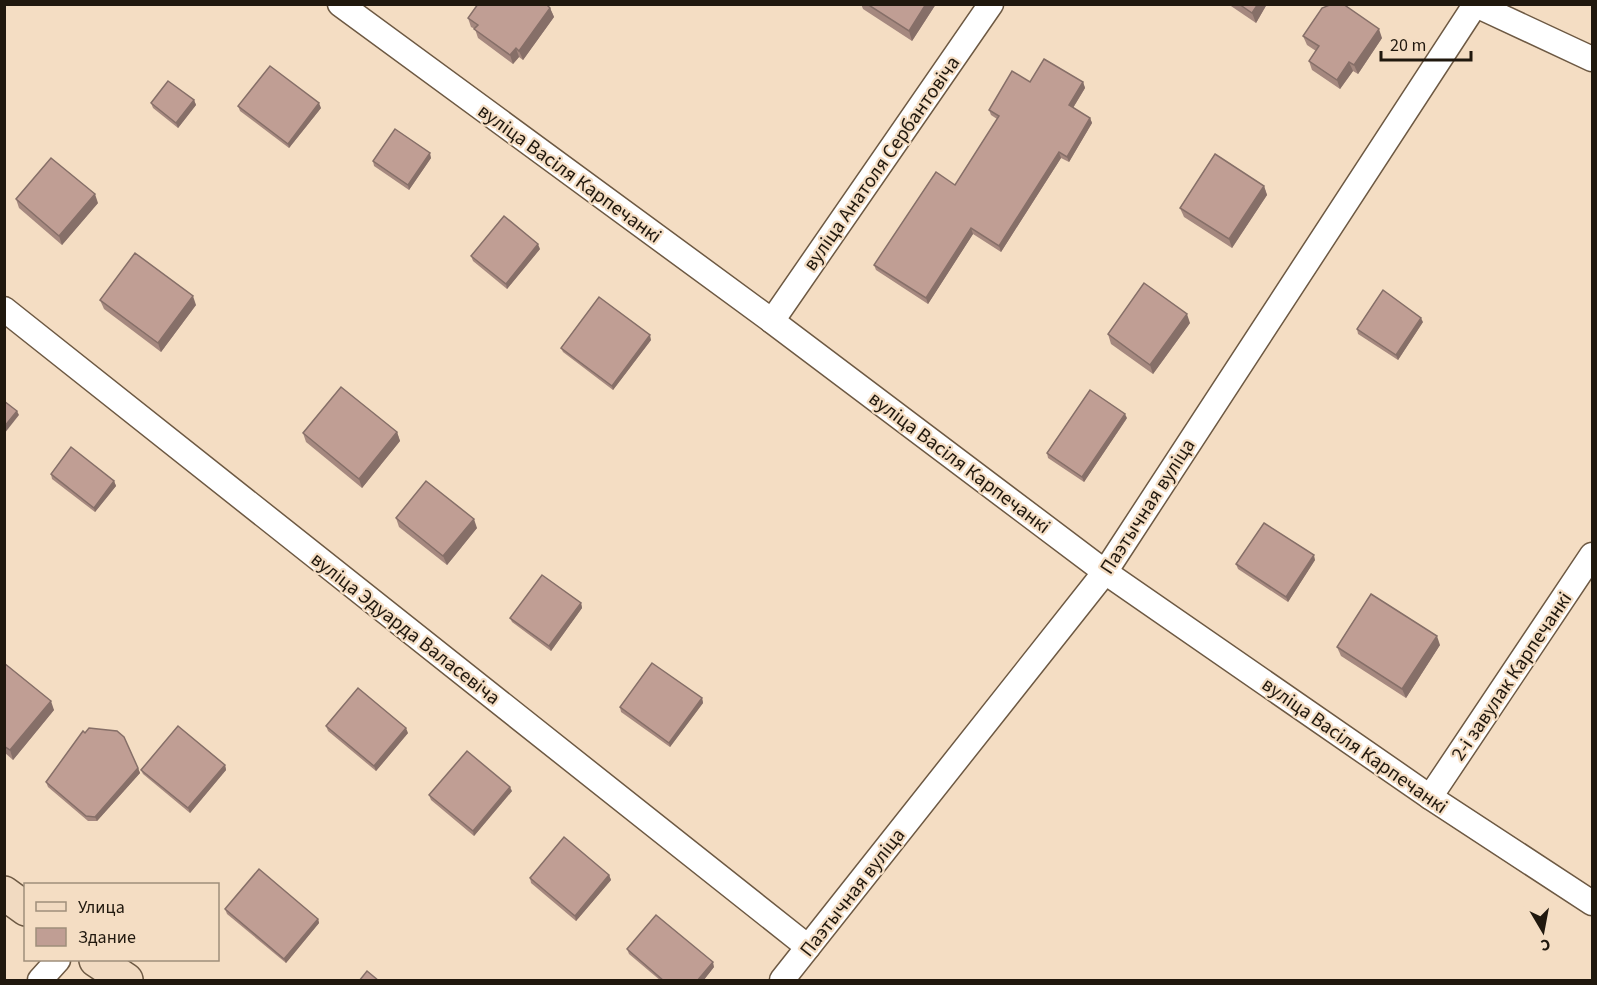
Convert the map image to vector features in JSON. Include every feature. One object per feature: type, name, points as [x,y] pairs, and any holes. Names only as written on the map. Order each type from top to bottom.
[{"type":"main road","points":[[4,893],[24,908]]},
{"type":"main road","points":[[97,961],[126,981]]},
{"type":"street","name":"вуліца Васіля Карпечанкі","points":[[340,4],[772,321],[1105,572],[1430,797],[1593,903]]},
{"type":"street","name":"вуліца Анатоля Сербантовіча","points":[[772,321],[991,4]]},
{"type":"street","points":[[1474,5],[1593,59]]},
{"type":"street","name":"Паэтычная вуліца","points":[[782,981],[1105,572],[1474,5]]},
{"type":"street","name":"вуліца Эдуарда Валасевіча","points":[[4,309],[808,947]]},
{"type":"street","name":"2-і завулак Карпечанкі","points":[[1430,797],[1593,555]]},
{"type":"street","points":[[40,981],[57,961]]},
{"type":"building","points":[[478,4],[546,4],[550,8],[519,51],[516,48],[510,55],[474,29],[478,25],[468,18]]},
{"type":"building","points":[[867,4],[926,4],[909,31]]},
{"type":"building","points":[[1239,4],[1258,4],[1252,13]]},
{"type":"building","points":[[1332,4],[1343,4],[1379,29],[1354,65],[1349,62],[1337,80],[1309,61],[1319,46],[1303,36],[1322,8]]},
{"type":"building","points":[[1044,59],[1083,82],[1069,105],[1090,118],[1067,157],[1059,152],[999,246],[971,228],[926,298],[874,265],[936,172],[955,185],[999,116],[989,110],[1012,71],[1030,82]]},
{"type":"building","points":[[270,66],[319,103],[288,144],[238,106]]},
{"type":"building","points":[[168,81],[194,100],[176,123],[151,103]]},
{"type":"building","points":[[395,129],[430,153],[408,185],[373,161]]},
{"type":"building","points":[[1215,154],[1264,186],[1229,239],[1180,208]]},
{"type":"building","points":[[51,158],[95,194],[59,236],[16,199]]},
{"type":"building","points":[[504,216],[538,244],[506,284],[471,256]]},
{"type":"building","points":[[135,253],[193,296],[158,343],[100,300]]},
{"type":"building","points":[[1144,283],[1187,314],[1150,365],[1108,334]]},
{"type":"building","points":[[1383,290],[1421,318],[1396,355],[1357,329]]},
{"type":"building","points":[[599,297],[650,335],[612,386],[561,348]]},
{"type":"building","points":[[341,387],[397,432],[359,479],[303,433]]},
{"type":"building","points":[[1090,390],[1125,414],[1082,477],[1047,453]]},
{"type":"building","points":[[4,401],[17,411],[4,427]]},
{"type":"building","points":[[71,447],[114,481],[94,508],[51,474]]},
{"type":"building","points":[[426,481],[474,519],[443,556],[396,518]]},
{"type":"building","points":[[1264,523],[1314,555],[1286,597],[1236,564]]},
{"type":"building","points":[[542,575],[581,603],[549,646],[510,618]]},
{"type":"building","points":[[1371,594],[1437,636],[1402,689],[1337,647]]},
{"type":"building","points":[[4,663],[51,701],[10,750],[4,746]]},
{"type":"building","points":[[652,663],[702,698],[669,743],[620,707]]},
{"type":"building","points":[[358,688],[406,728],[374,766],[326,726]]},
{"type":"building","points":[[178,726],[225,765],[188,808],[141,770]]},
{"type":"building","points":[[89,728],[117,731],[124,737],[138,768],[95,817],[86,816],[46,782],[83,731],[85,733]]},
{"type":"building","points":[[467,751],[510,787],[473,831],[429,795]]},
{"type":"building","points":[[564,837],[609,875],[575,916],[530,878]]},
{"type":"building","points":[[259,869],[318,919],[284,959],[225,909]]},
{"type":"building","points":[[656,915],[713,962],[697,981],[664,981],[627,949]]},
{"type":"building","points":[[367,971],[379,981],[359,981]]}]
